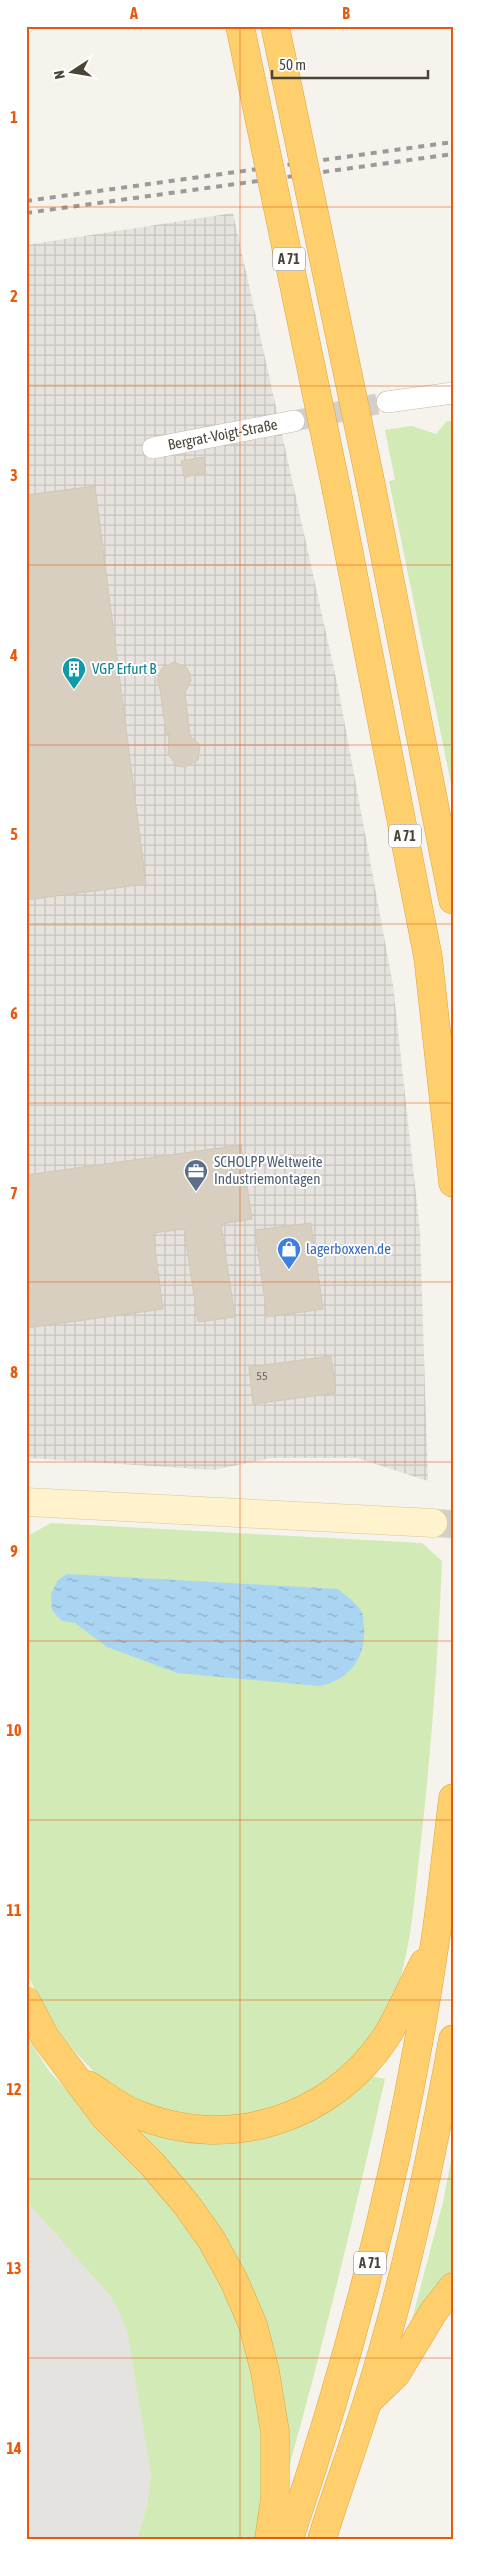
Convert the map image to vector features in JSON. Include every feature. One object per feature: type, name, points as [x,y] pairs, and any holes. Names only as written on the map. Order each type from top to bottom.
[{"type":"highway","name":"A 71","points":[[240,26],[337,492],[428,957],[453,1184]]},
{"type":"highway","name":"A 71","points":[[275,26],[371,485],[453,900]]},
{"type":"highway","name":"A 71","points":[[289,2539],[346,2361],[377,2236],[417,2052],[435,1942],[453,1798]]},
{"type":"highway","points":[[77,2078],[135,2114],[178,2126],[222,2131],[251,2128],[281,2120],[310,2108],[339,2089],[362,2067],[386,2037],[435,1942]]},
{"type":"highway","points":[[26,2001],[45,2037],[105,2117],[152,2164],[186,2204],[211,2240],[234,2281],[253,2325],[265,2371],[275,2432],[275,2498],[269,2539]]},
{"type":"highway","name":"A 71","points":[[322,2539],[367,2402],[395,2302],[422,2190],[453,2039]]},
{"type":"highway","points":[[367,2402],[396,2374],[434,2311],[453,2287]]},
{"type":"main road","points":[[26,1502],[433,1523]]},
{"type":"street","points":[[387,402],[453,393]]},
{"type":"street","name":"Bergrat-Voigt-Straße","points":[[153,448],[294,421]]},
{"type":"shaded area","points":[[233,213],[338,687],[393,985],[420,1231],[428,1481],[357,1458],[272,1458],[213,1470],[26,1458],[26,245]]},
{"type":"shaded area","points":[[26,2201],[111,2297],[120,2313],[128,2335],[151,2474],[148,2502],[137,2539],[26,2539]]},
{"type":"green space","points":[[447,421],[453,421],[453,793],[389,481],[395,480],[385,430],[412,426],[436,434]]},
{"type":"green space","points":[[51,1523],[422,1543],[442,1561],[428,1778],[412,1919],[404,1965],[398,1988],[379,2030],[357,2058],[332,2082],[247,2119],[186,2115],[159,2110],[133,2099],[109,2084],[87,2065],[51,2019],[26,1969],[26,1537]],"holes":[[[365,1634],[355,1663],[346,1673],[332,1683]]]},
{"type":"green space","points":[[26,2035],[49,2071],[168,2199],[201,2246],[224,2285],[242,2334],[255,2379],[263,2432],[263,2489],[256,2539],[137,2539],[148,2502],[111,2297],[26,2201]]},
{"type":"green space","points":[[371,2076],[385,2079],[339,2277],[287,2474],[277,2369],[129,2125],[164,2135],[197,2141],[228,2142],[258,2139],[287,2131],[316,2118],[344,2100]]},
{"type":"green space","points":[[453,2151],[453,2275],[409,2331],[443,2202]]},
{"type":"water","points":[[67,1574],[338,1589],[354,1602],[362,1613],[364,1626],[363,1647],[359,1657],[348,1672],[331,1683],[320,1686],[177,1673],[107,1647],[75,1623],[62,1621],[52,1610],[51,1594],[58,1580]]},
{"type":"building","points":[[203,457],[206,473],[184,477],[181,461]]},
{"type":"building","name":"VGP Erfurt B","points":[[95,486],[146,884],[26,900],[26,495]]},
{"type":"building","points":[[174,662],[187,668],[190,674],[191,680],[185,693],[190,736],[200,745],[198,760],[184,767],[177,766],[168,754],[169,734],[166,734],[157,680],[162,668]]},
{"type":"building","points":[[241,1145],[252,1219],[221,1224],[235,1317],[198,1322],[184,1229],[153,1233],[163,1309],[26,1328],[26,1175]]},
{"type":"building","name":"lagerboxxen.de","points":[[311,1223],[323,1309],[267,1317],[255,1230]]},
{"type":"building","points":[[331,1356],[336,1393],[253,1404],[249,1367]]},
{"type":"tunnel","points":[[294,421],[387,402]]},
{"type":"tunnel","points":[[433,1523],[453,1524]]},
{"type":"railway","points":[[26,201],[453,142]]},
{"type":"railway","points":[[26,213],[453,154]]},
{"type":"place","name":"VGP Erfurt B","points":[[74,690]]},
{"type":"place","name":"SCHOLPP Weltweite Industriemontagen","points":[[196,1192]]},
{"type":"place","name":"lagerboxxen.de","points":[[289,1270]]}]
